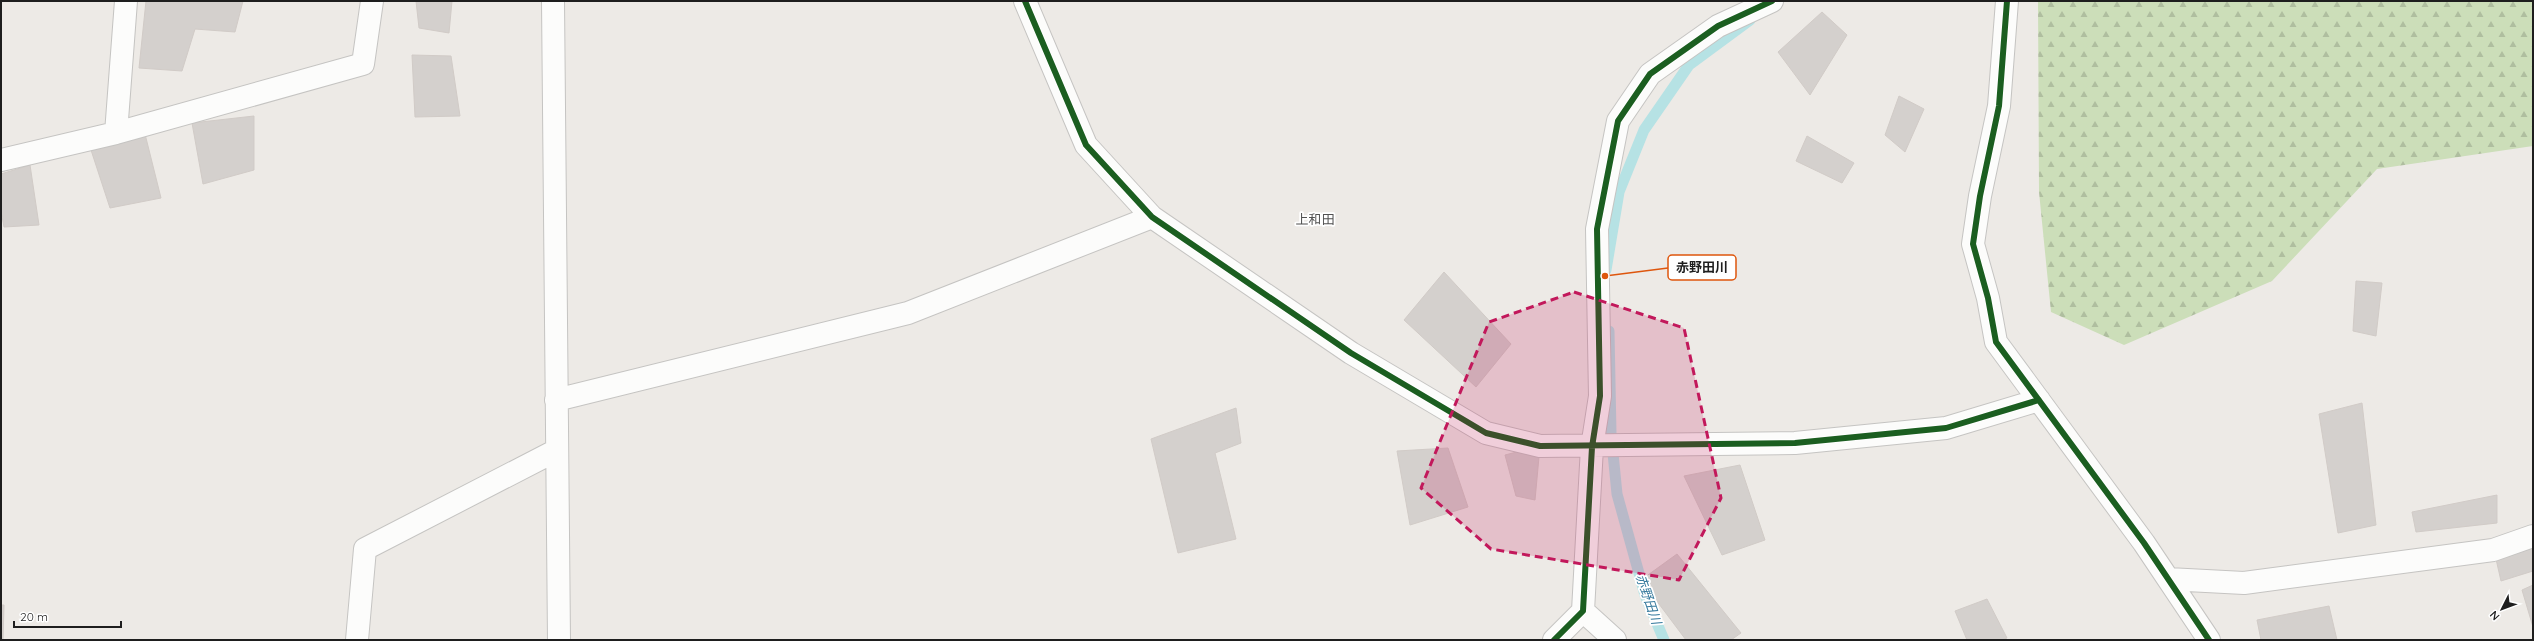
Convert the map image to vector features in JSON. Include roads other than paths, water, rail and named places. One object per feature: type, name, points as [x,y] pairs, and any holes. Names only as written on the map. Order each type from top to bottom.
[{"type":"street","points":[[116,133],[126,1]]},
{"type":"street","points":[[1,160],[116,133],[363,64],[372,1]]},
{"type":"street","points":[[553,1],[556,400],[560,640]]},
{"type":"street","points":[[1025,1],[1086,145],[1152,217],[1351,353],[1486,433],[1540,446],[1592,447],[1795,443],[1946,428],[2039,400]]},
{"type":"street","points":[[1554,640],[1583,611],[1592,447],[1600,396],[1597,229],[1618,121],[1650,74],[1718,26],[1772,1]]},
{"type":"street","points":[[2006,1],[1999,106],[1980,196],[1973,244],[1988,298],[1996,342],[2168,579],[2209,640]]},
{"type":"street","points":[[556,400],[908,314],[1152,217]]},
{"type":"street","points":[[357,640],[365,549],[557,450]]},
{"type":"street","points":[[2168,579],[2244,583],[2493,550],[2533,536]]},
{"type":"street","points":[[1583,611],[1615,640]]},
{"type":"waterway","name":"赤野田川","points":[[1606,270],[1619,192],[1644,130],[1689,65],[1750,20]]},
{"type":"waterway","name":"赤野田川","points":[[1609,331],[1611,433],[1617,494],[1645,595],[1664,640]]},
{"type":"place","name":"赤野田川","points":[[1605,276]]},
{"type":"district","name":"上和田","points":[[1315,219]]}]
